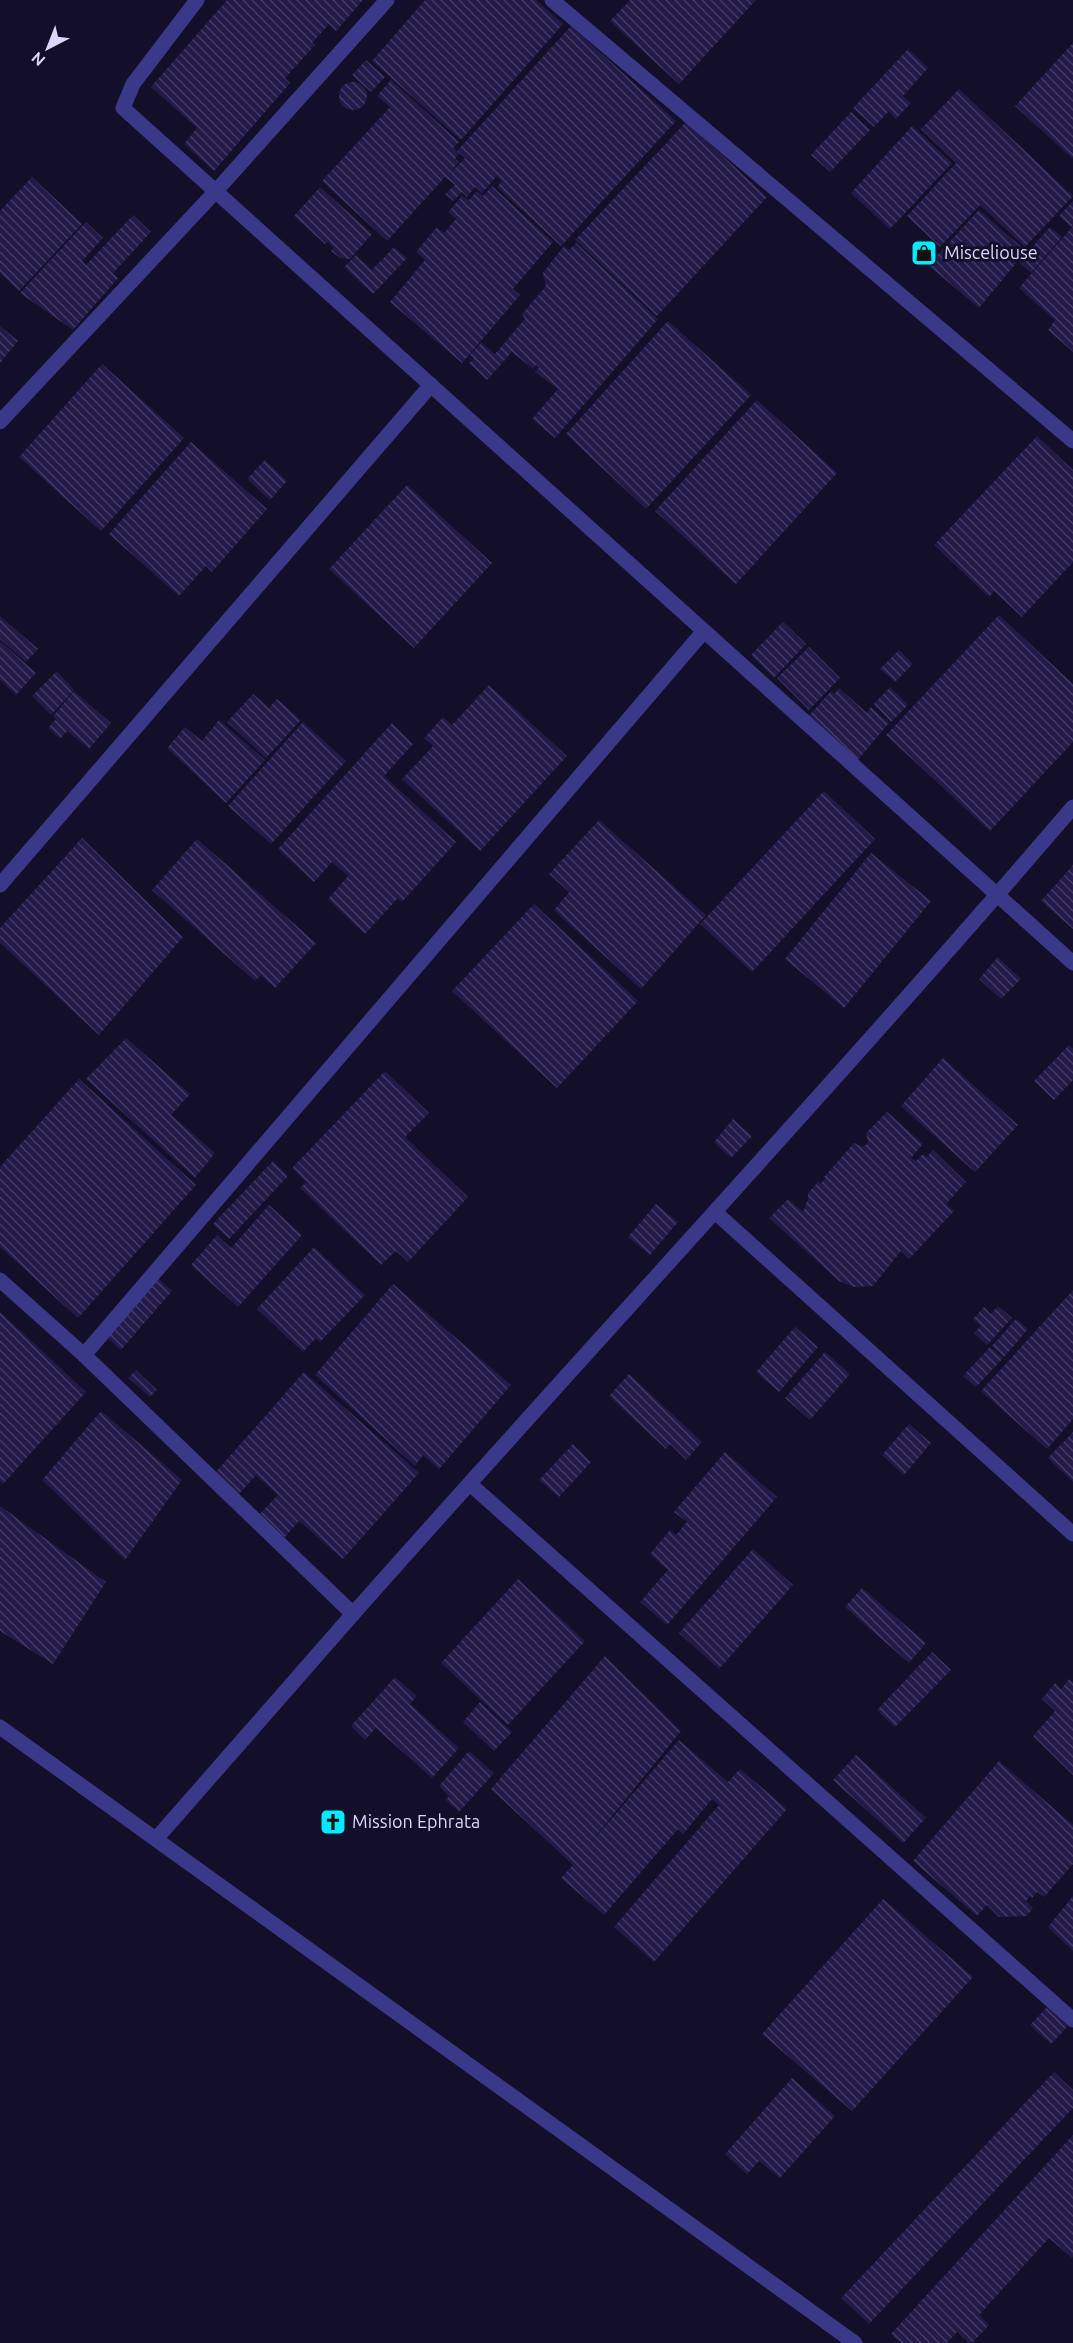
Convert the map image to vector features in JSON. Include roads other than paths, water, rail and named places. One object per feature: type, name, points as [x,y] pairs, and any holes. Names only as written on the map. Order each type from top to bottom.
[{"type":"street","points":[[197,0],[133,84],[123,108],[1073,963]]},
{"type":"street","points":[[0,422],[216,191],[387,0]]},
{"type":"street","points":[[552,0],[1073,441]]},
{"type":"street","points":[[0,885],[430,385]]},
{"type":"street","points":[[84,1355],[704,631]]},
{"type":"street","points":[[156,1839],[353,1614],[998,895],[1073,807]]},
{"type":"street","points":[[715,1212],[1073,1534]]},
{"type":"street","points":[[0,1280],[84,1355],[353,1614]]},
{"type":"street","points":[[470,1484],[1073,2020]]},
{"type":"street","points":[[0,1726],[855,2343]]},
{"type":"place","name":"Misceliouse","points":[[924,253]]},
{"type":"place","name":"Mission Ephrata","points":[[333,1822]]}]
